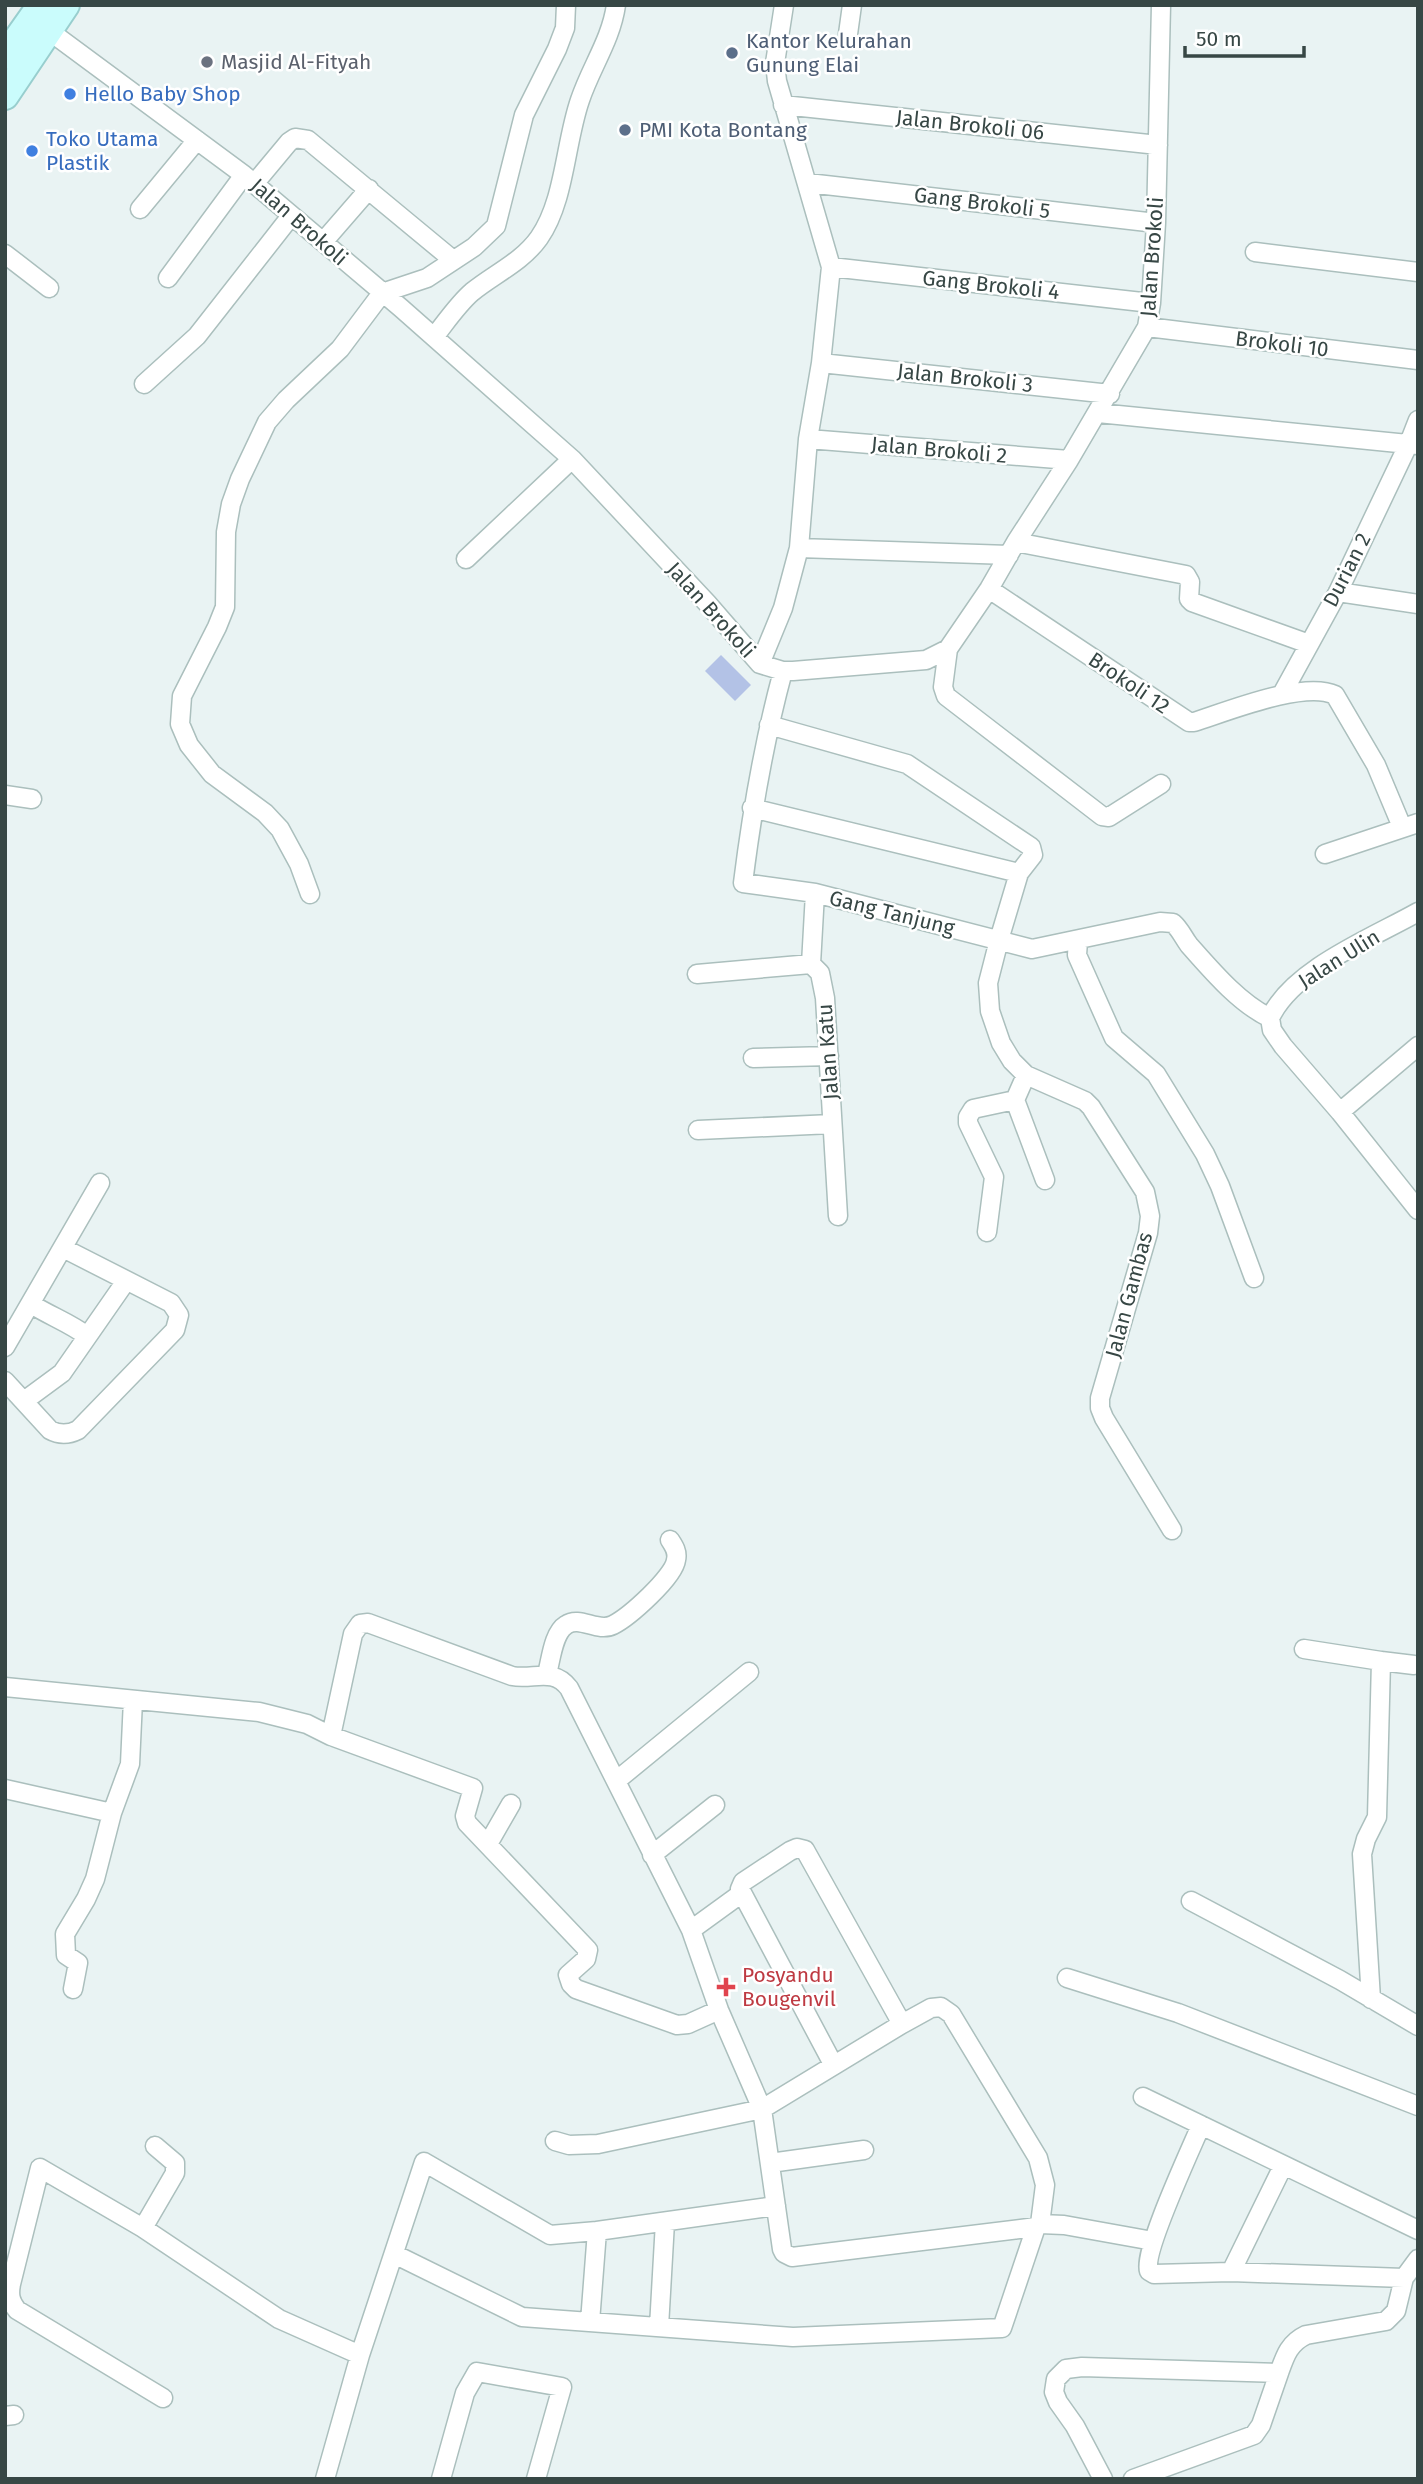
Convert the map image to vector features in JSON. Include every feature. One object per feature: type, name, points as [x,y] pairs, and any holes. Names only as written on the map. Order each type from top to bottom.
[{"type":"main road","points":[[5,56],[45,18],[66,5]]},
{"type":"main road","points":[[5,96],[45,18]]},
{"type":"street","points":[[310,894],[299,863],[280,829],[265,813],[212,774],[183,734],[179,714],[182,696],[225,607],[228,520],[240,479],[257,440],[276,411],[340,349],[382,293],[426,278],[481,240],[496,226],[524,115],[557,49],[565,28],[566,5]]},
{"type":"street","points":[[429,333],[472,292],[516,261],[539,238],[563,176],[581,97],[603,50],[616,5]]},
{"type":"street","points":[[760,664],[783,608],[799,548],[808,439],[821,363],[831,267],[783,106],[775,63],[784,5]]},
{"type":"street","points":[[848,34],[852,5]]},
{"type":"street","name":"Jalan Brokoli","points":[[45,18],[249,179],[572,459],[708,603],[760,664],[783,671],[926,660],[948,649],[989,589],[1110,394],[1147,327],[1151,303],[1156,223],[1161,5]]},
{"type":"street","name":"Jalan Brokoli 06","points":[[783,106],[1158,145]]},
{"type":"street","points":[[168,278],[249,179],[289,142],[301,138],[314,143],[453,260]]},
{"type":"street","points":[[140,209],[197,140]]},
{"type":"street","name":"Gang Brokoli 5","points":[[808,183],[1156,223]]},
{"type":"street","points":[[323,242],[369,189]]},
{"type":"street","points":[[144,384],[197,336],[291,216]]},
{"type":"street","points":[[1255,252],[1418,272]]},
{"type":"street","points":[[5,254],[49,288]]},
{"type":"street","name":"Gang Brokoli 4","points":[[831,267],[1151,303]]},
{"type":"street","name":"Brokoli 10","points":[[1147,327],[1418,360]]},
{"type":"street","name":"Jalan Brokoli 3","points":[[821,363],[1110,394]]},
{"type":"street","points":[[1098,414],[1413,444]]},
{"type":"street","name":"Durian 2","points":[[1282,694],[1338,592],[1413,444],[1418,420]]},
{"type":"street","name":"Jalan Brokoli 2","points":[[808,439],[1069,460]]},
{"type":"street","points":[[466,559],[572,459]]},
{"type":"street","points":[[799,548],[1012,549],[1186,575],[1190,582],[1188,596],[1192,603],[1308,644]]},
{"type":"street","name":"Brokoli 12","points":[[989,589],[1189,722],[1282,694]]},
{"type":"street","points":[[1338,592],[1418,604]]},
{"type":"street","points":[[948,649],[943,687],[946,696],[1102,816],[1109,817],[1161,784]]},
{"type":"street","points":[[783,671],[752,808],[1019,873]]},
{"type":"street","points":[[1282,694],[1322,691],[1335,695],[1410,825],[1325,854]]},
{"type":"street","name":"Jalan Gambas","points":[[769,725],[896,760],[916,769],[1031,847],[1031,859],[1019,873],[1007,942],[988,983],[990,1011],[998,1035],[1012,1061],[1026,1075],[1085,1101],[1091,1107],[1145,1192],[1149,1203],[1147,1233],[1100,1398],[1100,1408],[1104,1419],[1172,1530]]},
{"type":"street","points":[[5,795],[33,799]]},
{"type":"street","name":"Gang Tanjung","points":[[752,808],[743,883],[815,893],[1036,949],[1078,941]]},
{"type":"street","name":"Jalan Katu","points":[[815,893],[811,964],[822,978],[838,1216]]},
{"type":"street","name":"Jalan Ulin","points":[[1270,1018],[1276,1006],[1294,986],[1326,963],[1418,912]]},
{"type":"street","points":[[1254,1278],[1213,1169],[1156,1074],[1114,1038],[1077,956],[1078,941],[1160,922],[1173,923],[1186,942],[1216,974],[1255,1011],[1270,1018],[1272,1030],[1283,1046],[1417,1204]]},
{"type":"street","points":[[697,974],[811,964]]},
{"type":"street","points":[[1340,1112],[1418,1046]]},
{"type":"street","points":[[753,1058],[829,1056]]},
{"type":"street","points":[[1026,1075],[1015,1100],[1045,1180]]},
{"type":"street","points":[[987,1232],[994,1177],[968,1123],[968,1117],[974,1109],[1015,1100]]},
{"type":"street","points":[[698,1130],[832,1124]]},
{"type":"street","points":[[5,1347],[100,1183]]},
{"type":"street","points":[[5,1381],[50,1430],[63,1434],[71,1433],[78,1430],[176,1330],[179,1315],[171,1303],[63,1248]]},
{"type":"street","points":[[24,1401],[62,1373],[126,1281]]},
{"type":"street","points":[[31,1304],[87,1336]]},
{"type":"street","points":[[547,1674],[557,1635],[564,1625],[577,1621],[603,1628],[613,1625],[644,1602],[664,1581],[676,1564],[677,1556],[670,1540]]},
{"type":"street","points":[[331,1736],[353,1634],[360,1624],[368,1623],[512,1676],[523,1679],[547,1674],[564,1681],[691,1930],[719,2010],[762,2109],[782,2249],[792,2257],[1038,2226],[1064,2225],[1153,2241]]},
{"type":"street","points":[[1304,1649],[1414,1665]]},
{"type":"street","points":[[1371,1999],[1362,1854],[1377,1817],[1381,1661]]},
{"type":"street","points":[[616,1780],[749,1672]]},
{"type":"street","points":[[5,1686],[259,1712],[307,1724],[331,1736],[469,1784],[473,1793],[465,1816],[467,1823],[584,1944],[589,1955],[568,1975],[570,1984],[576,1989],[677,2025],[688,2024],[719,2010]]},
{"type":"street","points":[[73,1989],[78,1963],[66,1955],[65,1934],[95,1879],[112,1813],[130,1764],[134,1700]]},
{"type":"street","points":[[5,1789],[112,1813]]},
{"type":"street","points":[[488,1844],[511,1804]]},
{"type":"street","points":[[652,1855],[715,1805]]},
{"type":"street","points":[[833,2064],[740,1889],[743,1882],[790,1851],[797,1848],[805,1850],[902,2024]]},
{"type":"street","points":[[691,1930],[742,1893]]},
{"type":"street","points":[[1191,1901],[1418,2026]]},
{"type":"street","points":[[1067,1978],[1178,2013],[1418,2106]]},
{"type":"street","points":[[394,2254],[518,2316],[793,2337],[1002,2328],[1038,2226],[1045,2185],[1038,2158],[951,2014],[941,2007],[902,2024],[762,2109],[598,2144],[569,2145],[555,2141]]},
{"type":"street","points":[[1143,2097],[1418,2230]]},
{"type":"street","points":[[1201,2125],[1153,2241],[1147,2265],[1151,2273],[1231,2272],[1404,2278]]},
{"type":"street","points":[[143,2228],[175,2173],[175,2163],[155,2146]]},
{"type":"street","points":[[770,2162],[864,2150]]},
{"type":"street","points":[[326,2479],[360,2355],[424,2162],[550,2235],[776,2206]]},
{"type":"street","points":[[1231,2272],[1283,2166]]},
{"type":"street","points":[[163,2398],[17,2310],[12,2303],[9,2294],[40,2168],[143,2228],[279,2319],[360,2355]]},
{"type":"street","points":[[659,2327],[665,2222]]},
{"type":"street","points":[[590,2322],[597,2231]]},
{"type":"street","points":[[1133,2479],[1254,2435],[1261,2425],[1287,2352],[1299,2339],[1306,2335],[1386,2321],[1396,2311],[1404,2278],[1418,2259]]},
{"type":"street","points":[[1103,2479],[1054,2392],[1056,2379],[1066,2369],[1082,2367],[1279,2373]]},
{"type":"street","points":[[441,2479],[465,2393],[477,2372],[562,2387],[536,2479]]},
{"type":"shaded area","points":[[721,655],[751,685],[735,701],[705,671]]},
{"type":"place","name":"Kantor Kelurahan Gunung Elai","points":[[732,53]]},
{"type":"place","name":"Masjid Al-Fityah","points":[[207,62]]},
{"type":"place","name":"Hello Baby Shop","points":[[70,94]]},
{"type":"place","name":"PMI Kota Bontang","points":[[625,130]]},
{"type":"place","name":"Toko Utama Plastik","points":[[32,151]]},
{"type":"place","name":"Posyandu Bougenvil","points":[[726,1987]]}]
